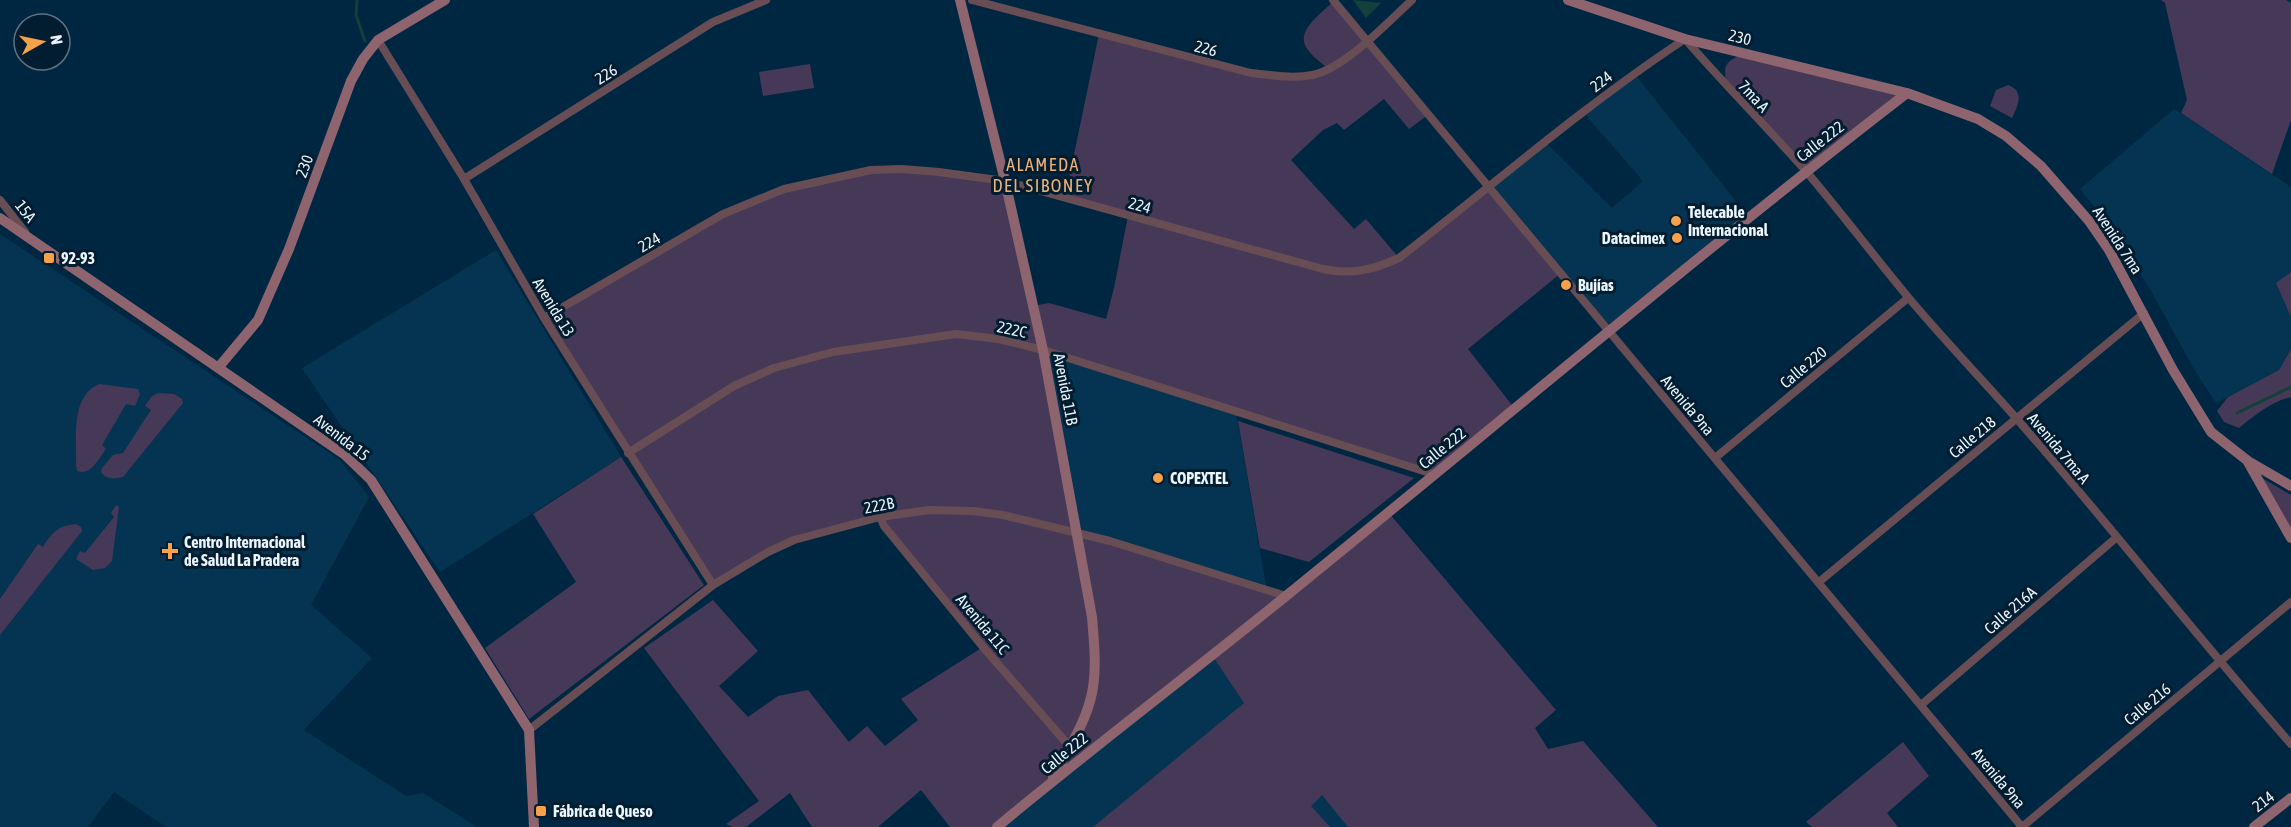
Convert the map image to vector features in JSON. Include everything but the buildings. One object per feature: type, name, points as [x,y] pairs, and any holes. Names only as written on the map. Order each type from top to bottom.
[{"type":"street","name":"230","points":[[218,368],[258,320],[289,249],[351,81],[363,59],[378,40],[444,0]]},
{"type":"street","name":"226","points":[[464,179],[713,22],[766,0]]},
{"type":"street","name":"Avenida 11B","points":[[960,0],[1005,181],[1043,350],[1092,617],[1095,655],[1092,693],[1083,720],[1052,782]]},
{"type":"street","name":"226","points":[[972,0],[1251,74],[1294,77],[1330,70],[1412,0]]},
{"type":"street","name":"Avenida 9na","points":[[1333,0],[2022,827]]},
{"type":"street","name":"230","points":[[1568,0],[1686,39],[1907,93]]},
{"type":"street","name":"224","points":[[544,318],[723,214],[784,189],[871,170],[939,172],[1005,181],[1298,263],[1342,273],[1382,266],[1399,258],[1634,73],[1686,39]]},
{"type":"street","name":"7ma A","points":[[1686,39],[1805,171]]},
{"type":"street","name":"Avenida 13","points":[[378,40],[464,179],[544,318],[713,585]]},
{"type":"street","name":"Calle 222","points":[[997,827],[1286,596],[1433,474],[1750,219],[1805,171],[1907,93]]},
{"type":"street","name":"Avenida 7ma","points":[[1907,93],[1978,120],[2006,136],[2041,166],[2089,220],[2109,250],[2173,370],[2211,432],[2248,461],[2291,486]]},
{"type":"street","name":"Avenida 7ma A","points":[[1805,171],[1908,298],[2016,418],[2218,661],[2291,744]]},
{"type":"street","name":"15A","points":[[0,200],[31,240]]},
{"type":"street","name":"Avenida 15","points":[[0,218],[345,455],[371,480],[528,730],[534,827]]},
{"type":"street","name":"Calle 220","points":[[1715,458],[1908,298]]},
{"type":"street","name":"Calle 218","points":[[1819,582],[2144,313]]},
{"type":"street","name":"222C","points":[[628,453],[734,386],[774,368],[833,352],[956,334],[999,339],[1043,350],[1433,474]]},
{"type":"street","name":"Avenida 7ma","points":[[2248,461],[2291,538]]},
{"type":"street","name":"222B","points":[[528,730],[713,585],[768,552],[794,540],[880,517],[929,510],[1003,514],[1110,541],[1286,596]]},
{"type":"street","name":"Avenida 11C","points":[[880,517],[884,526],[976,638],[1070,747]]},
{"type":"street","name":"Calle 216A","points":[[1921,705],[2117,537]]},
{"type":"street","name":"Calle 216","points":[[2022,827],[2291,602]]},
{"type":"street","name":"214","points":[[2254,827],[2291,798]]},
{"type":"shaded area","points":[[1353,0],[1381,3],[1366,18]]},
{"type":"shaded area","points":[[2161,0],[2286,0],[2291,3],[2291,120],[2272,174],[2181,113],[2187,100],[2165,3]]},
{"type":"shaded area","points":[[1334,1],[1429,114],[1409,129],[1384,99],[1344,130],[1337,123],[1323,130],[1291,160],[1354,229],[1366,219],[1399,258],[1488,186],[1561,273],[1468,349],[1515,409],[1433,474],[1044,350],[1078,534],[1286,596],[1388,512],[1556,710],[1535,728],[1548,749],[1583,741],[1658,827],[1348,827],[1322,795],[1311,806],[1330,827],[1093,827],[1244,703],[1212,655],[997,827],[950,827],[921,790],[878,827],[812,827],[790,793],[746,827],[732,827],[726,824],[759,801],[644,648],[713,600],[758,651],[719,686],[748,717],[778,696],[808,690],[849,742],[867,726],[885,746],[918,720],[901,699],[983,647],[880,517],[794,540],[713,585],[544,318],[723,214],[784,189],[871,170],[902,169],[1005,181],[1033,306],[1049,303],[1106,319],[1128,216],[1065,198],[1099,34],[1251,73],[1294,77],[1330,70],[1308,50],[1304,43],[1304,36],[1311,23]]},
{"type":"shaded area","points":[[1745,53],[1907,93],[1805,171],[1727,87],[1725,69],[1727,65]]},
{"type":"shaded area","points":[[810,64],[814,88],[763,96],[759,72]]},
{"type":"shaded area","points":[[1634,73],[1750,219],[1610,332],[1488,186],[1544,141],[1612,208],[1643,181],[1583,112]]},
{"type":"shaded area","points":[[2008,85],[2017,91],[2019,99],[2012,118],[1990,106],[1996,90]]},
{"type":"shaded area","points":[[2174,109],[2291,187],[2291,349],[2279,370],[2216,403],[2195,371],[2115,232],[2080,189]]},
{"type":"shaded area","name":"Centro Internacional de Salud La Pradera","points":[[0,234],[340,460],[369,497],[311,605],[372,658],[304,730],[406,796],[423,793],[477,827],[166,827],[114,792],[88,827],[0,827]]},
{"type":"shaded area","points":[[496,250],[621,457],[440,572],[302,368]]},
{"type":"shaded area","points":[[2291,272],[2291,317],[2276,283]]},
{"type":"shaded area","points":[[2291,349],[2291,397],[2270,406],[2239,428],[2224,422],[2217,411],[2228,397],[2279,370]]},
{"type":"shaded area","name":"COPEXTEL","points":[[1043,350],[1236,412],[1267,591],[1078,534]]},
{"type":"shaded area","points":[[99,384],[138,389],[140,394],[135,406],[126,404],[102,445],[106,449],[97,462],[86,471],[77,471],[76,430],[79,408],[83,398]]},
{"type":"shaded area","points":[[158,393],[174,394],[182,399],[183,403],[123,477],[108,478],[101,472],[102,468],[113,455],[123,453],[151,410],[145,406],[151,397]]},
{"type":"shaded area","points":[[1238,421],[1414,478],[1309,562],[1260,548]]},
{"type":"shaded area","points":[[621,457],[704,585],[529,719],[485,648],[576,582],[533,514]]},
{"type":"shaded area","points":[[2260,477],[2291,495],[2291,529]]},
{"type":"shaded area","points":[[116,505],[119,507],[112,561],[105,568],[93,570],[76,559],[80,551],[85,553],[114,517],[111,513]]},
{"type":"shaded area","points":[[76,524],[81,527],[82,531],[0,635],[0,599],[38,544],[43,547],[56,531]]},
{"type":"shaded area","points":[[1212,655],[1391,827],[997,827]]},
{"type":"shaded area","points":[[1903,742],[1929,776],[1887,813],[1898,827],[1812,827],[1806,822]]},
{"type":"waterway","points":[[357,0],[356,15],[365,41]]},
{"type":"waterway","points":[[2237,413],[2291,387]]},
{"type":"place","name":"Telecable Internacional","points":[[1676,221]]},
{"type":"place","name":"Datacimex","points":[[1677,238]]},
{"type":"place","name":"92-93","points":[[49,258]]},
{"type":"place","name":"Bujías","points":[[1566,285]]},
{"type":"place","name":"COPEXTEL","points":[[1158,478]]},
{"type":"place","name":"Centro Internacional de Salud La Pradera","points":[[170,551]]},
{"type":"place","name":"Fábrica de Queso","points":[[541,811]]},
{"type":"district","name":"ALAMEDA DEL SIBONEY","points":[[1043,174]]}]
